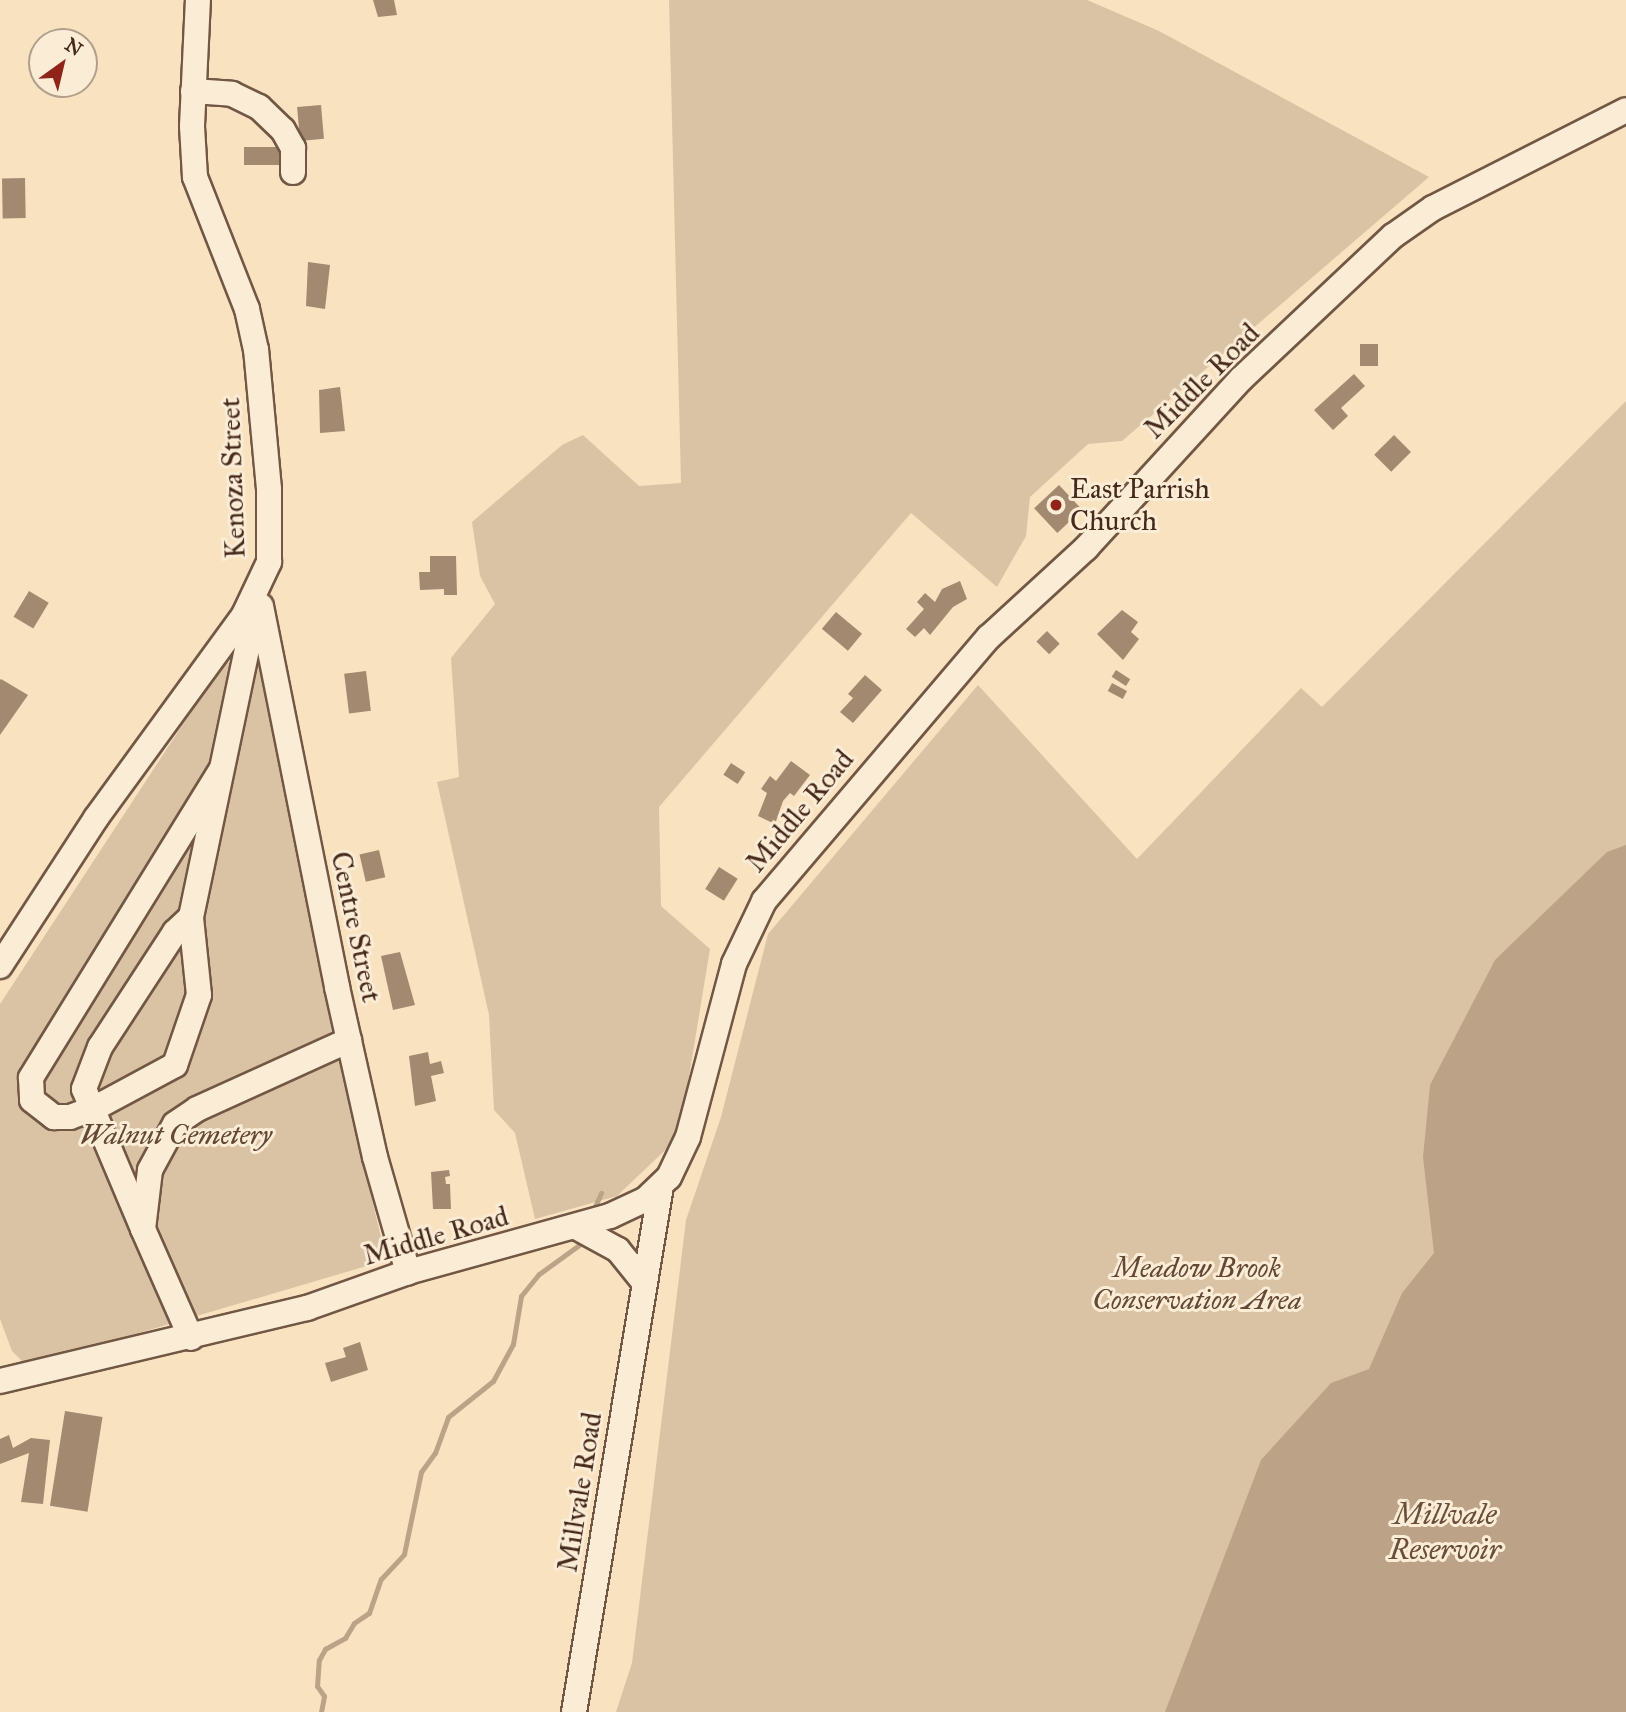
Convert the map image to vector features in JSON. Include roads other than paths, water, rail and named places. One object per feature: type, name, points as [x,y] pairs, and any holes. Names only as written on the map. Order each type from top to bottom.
[{"type":"street","name":"Kenoza Street","points":[[0,966],[61,869],[259,591],[271,542],[256,350],[247,309],[195,177],[193,91],[198,0]]},
{"type":"street","points":[[193,91],[232,94],[259,107],[288,139],[293,172]]},
{"type":"street","name":"Middle Road","points":[[0,1381],[191,1338],[307,1308],[408,1272],[576,1227],[628,1209],[661,1186],[688,1137],[734,964],[764,901],[989,637],[1086,548],[1241,379],[1394,236],[1442,203],[1626,110]]},
{"type":"street","points":[[221,770],[31,1078],[32,1100],[54,1117],[69,1117],[95,1108],[175,1065],[199,995],[191,916],[259,591]]},
{"type":"street","name":"Centre Street","points":[[259,591],[349,1040],[375,1157],[408,1272]]},
{"type":"street","points":[[191,916],[170,940],[95,1058],[84,1089],[95,1108],[119,1177],[191,1338]]},
{"type":"street","points":[[143,1229],[150,1170],[175,1124],[197,1109],[349,1040]]},
{"type":"street","points":[[119,1177],[150,1170]]},
{"type":"street","name":"Millvale Road","points":[[574,1712],[643,1281],[661,1186]]},
{"type":"street","points":[[576,1227],[618,1250],[643,1281]]},
{"type":"water","name":"Millvale Reservoir","points":[[1626,845],[1626,1712],[1165,1712],[1261,1460],[1331,1383],[1369,1369],[1402,1293],[1434,1253],[1423,1157],[1430,1085],[1495,960],[1607,852]]},
{"type":"waterway","points":[[593,1211],[601,1193]]},
{"type":"waterway","points":[[321,1712],[324,1696],[317,1686],[319,1660],[325,1649],[345,1638],[354,1623],[369,1613],[381,1579],[404,1554],[421,1472],[435,1453],[448,1417],[493,1381],[513,1344],[521,1296],[539,1274],[579,1245]]},
{"type":"place","name":"East Parrish Church","points":[[1056,505]]},
{"type":"park label","name":"Walnut Cemetery","points":[[176,1135]]},
{"type":"park label","name":"Meadow Brook Conservation Area","points":[[1197,1284]]}]
